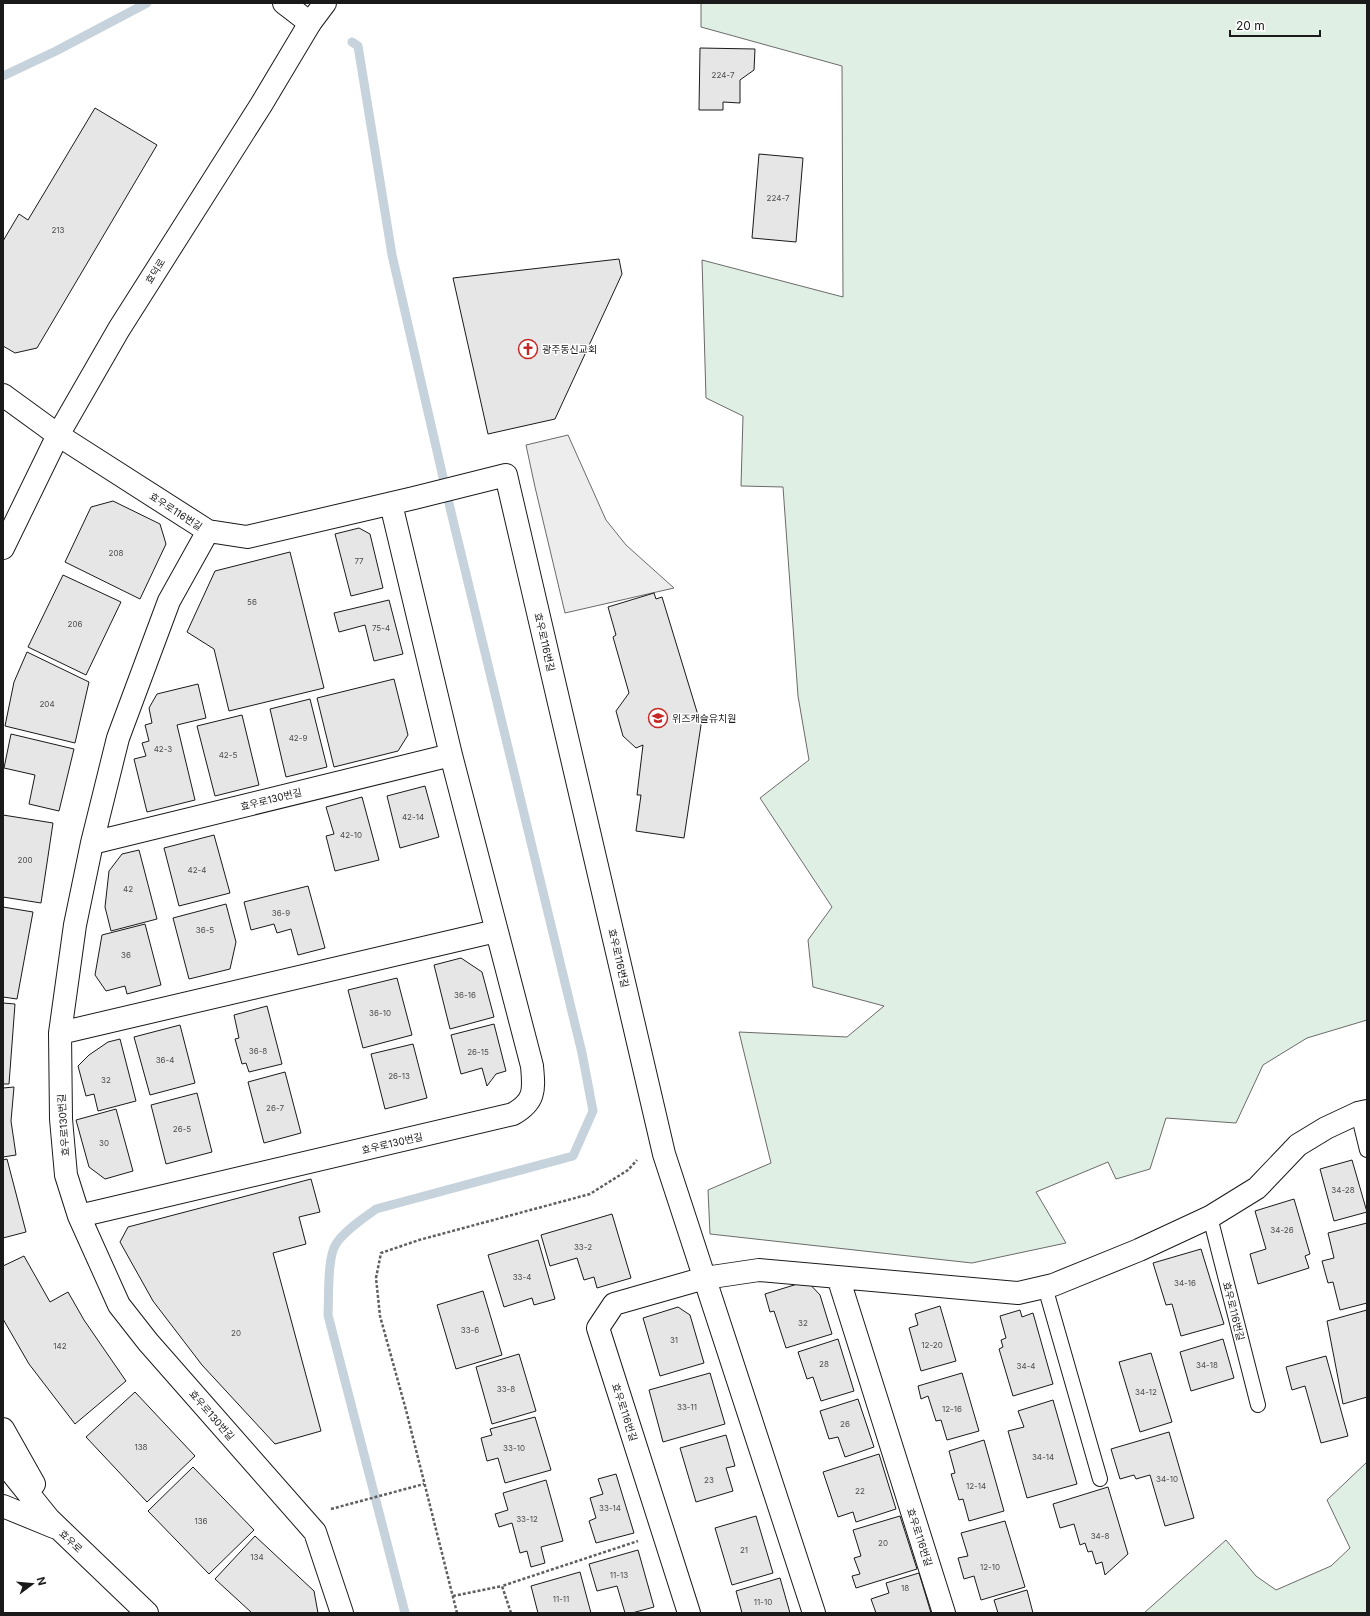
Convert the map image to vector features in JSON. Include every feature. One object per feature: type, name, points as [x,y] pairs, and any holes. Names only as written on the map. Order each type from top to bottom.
[{"type":"street","points":[[284,3],[310,24]]},
{"type":"street","name":"효덕로","points":[[3,548],[58,435],[118,329],[261,105],[310,24],[325,3]]},
{"type":"street","name":"효우로116번길","points":[[3,395],[58,435],[208,531],[247,537],[391,504],[506,475],[664,1154],[814,1613]]},
{"type":"street","name":"효우로130번길","points":[[78,1216],[513,1114],[522,1109],[530,1100],[534,1088],[532,1066],[451,755],[391,504]]},
{"type":"street","name":"효우로130번길","points":[[208,531],[169,601],[118,738],[92,843],[75,925],[60,1033],[61,1119],[66,1175],[78,1216],[119,1305],[148,1342],[315,1532],[342,1613]]},
{"type":"street","name":"효우로130번길","points":[[92,843],[451,755]]},
{"type":"street","points":[[60,1033],[496,931]]},
{"type":"street","name":"효우로116번길","points":[[689,1613],[598,1328],[614,1304],[705,1278],[759,1270],[1018,1293],[1045,1287],[1139,1250],[1210,1217],[1257,1188],[1298,1145],[1326,1128],[1363,1112]]},
{"type":"street","name":"효우로116번길","points":[[838,1277],[944,1613]]},
{"type":"street","points":[[3,1429],[60,1529]]},
{"type":"street","name":"효우로","points":[[3,1462],[49,1519],[146,1613]]},
{"type":"street","points":[[3,1506],[60,1529]]},
{"type":"lane","name":"효우로116번길","points":[[1363,1112],[1367,1150]]},
{"type":"lane","name":"효우로116번길","points":[[1210,1217],[1258,1405]]},
{"type":"lane","points":[[1045,1287],[1100,1479]]},
{"type":"path","points":[[457,1613],[406,1410],[380,1316],[376,1278],[382,1253],[419,1240],[590,1194],[628,1170],[640,1158],[664,1154]]},
{"type":"path","points":[[330,1510],[424,1484]]},
{"type":"path","points":[[453,1596],[502,1586],[663,1532]]},
{"type":"path","points":[[502,1586],[510,1613]]},
{"type":"green space","points":[[701,3],[1367,3],[1367,1020],[1307,1038],[1263,1065],[1236,1123],[1166,1118],[1150,1169],[1116,1179],[1108,1162],[1036,1192],[1066,1243],[972,1263],[710,1234],[708,1190],[771,1163],[739,1032],[847,1037],[884,1006],[813,987],[808,940],[832,907],[760,798],[809,760],[798,696],[783,487],[741,486],[743,416],[706,398],[702,260],[843,297],[842,66],[701,27]]},
{"type":"green space","points":[[1367,1462],[1367,1613],[1144,1613],[1226,1540],[1256,1576],[1276,1590],[1331,1566],[1350,1548],[1327,1500]]},
{"type":"shaded area","points":[[568,435],[606,520],[626,545],[674,588],[565,613],[526,445]]},
{"type":"building","points":[[700,48],[755,49],[754,70],[740,80],[740,103],[723,102],[723,110],[699,110]]},
{"type":"building","points":[[95,108],[157,145],[37,348],[15,353],[3,346],[3,241],[19,214],[28,220]]},
{"type":"building","points":[[759,154],[803,158],[796,242],[752,238]]},
{"type":"building","name":"광주동신교회","points":[[619,259],[622,274],[555,419],[488,434],[453,278]]},
{"type":"building","points":[[113,501],[160,524],[166,544],[140,599],[65,562],[91,507]]},
{"type":"building","points":[[359,528],[370,534],[383,588],[351,596],[335,534]]},
{"type":"building","points":[[290,552],[324,688],[229,711],[214,649],[187,632],[215,571]]},
{"type":"building","points":[[63,575],[121,602],[86,675],[28,647]]},
{"type":"building","name":"위즈캐슬유치원","points":[[654,593],[656,599],[662,597],[701,725],[684,838],[636,831],[641,795],[637,795],[643,745],[636,748],[623,736],[616,711],[629,693],[613,637],[616,635],[608,607]]},
{"type":"building","points":[[389,600],[403,654],[374,661],[365,625],[339,632],[334,613]]},
{"type":"building","points":[[27,652],[89,682],[75,743],[5,726],[14,682]]},
{"type":"building","points":[[394,679],[408,735],[398,751],[334,767],[317,698]]},
{"type":"building","points":[[198,684],[206,718],[177,725],[195,800],[147,812],[134,759],[146,756],[142,743],[149,741],[145,725],[152,723],[149,708],[157,694]]},
{"type":"building","points":[[310,699],[327,767],[286,777],[270,709]]},
{"type":"building","points":[[242,715],[259,785],[215,796],[197,726]]},
{"type":"building","points":[[11,734],[74,749],[59,811],[29,804],[35,775],[4,768]]},
{"type":"building","points":[[425,786],[439,837],[400,848],[387,796]]},
{"type":"building","points":[[362,797],[379,860],[335,871],[326,836],[334,834],[326,807]]},
{"type":"building","points":[[3,815],[53,823],[41,903],[3,897]]},
{"type":"building","points":[[214,835],[230,893],[179,906],[164,848]]},
{"type":"building","points":[[139,850],[157,919],[111,931],[105,907],[109,871],[122,854]]},
{"type":"building","points":[[308,886],[325,948],[298,955],[291,929],[277,933],[274,924],[251,930],[244,902]]},
{"type":"building","points":[[226,904],[236,942],[230,969],[189,979],[173,918]]},
{"type":"building","points":[[3,907],[33,912],[17,999],[3,997]]},
{"type":"building","points":[[145,924],[161,985],[127,994],[125,986],[106,991],[95,975],[102,935]]},
{"type":"building","points":[[461,958],[482,972],[494,1017],[450,1029],[434,965]]},
{"type":"building","points":[[397,978],[412,1035],[363,1048],[348,990]]},
{"type":"building","points":[[3,1003],[15,1004],[9,1084],[3,1084]]},
{"type":"building","points":[[267,1006],[282,1064],[249,1072],[246,1063],[242,1064],[235,1039],[239,1038],[234,1015]]},
{"type":"building","points":[[494,1024],[506,1071],[496,1074],[487,1086],[482,1068],[461,1074],[451,1035]]},
{"type":"building","points":[[180,1025],[195,1083],[150,1095],[134,1037]]},
{"type":"building","points":[[120,1039],[136,1101],[98,1111],[94,1094],[86,1096],[78,1066],[89,1055],[108,1042]]},
{"type":"building","points":[[413,1044],[427,1098],[385,1109],[371,1054]]},
{"type":"building","points":[[285,1072],[301,1133],[264,1143],[248,1082]]},
{"type":"building","points":[[14,1087],[11,1121],[16,1155],[3,1157],[3,1088]]},
{"type":"building","points":[[197,1093],[212,1152],[166,1164],[151,1105]]},
{"type":"building","points":[[116,1109],[133,1171],[105,1179],[89,1167],[76,1120]]},
{"type":"building","points":[[7,1159],[26,1232],[3,1238],[3,1160]]},
{"type":"building","points":[[1352,1160],[1367,1212],[1334,1221],[1320,1169]]},
{"type":"building","points":[[311,1179],[320,1212],[299,1217],[306,1244],[273,1253],[321,1431],[275,1444],[202,1365],[153,1301],[120,1242],[128,1227]]},
{"type":"building","points":[[1294,1199],[1310,1254],[1305,1256],[1309,1268],[1258,1284],[1250,1254],[1266,1249],[1255,1211]]},
{"type":"building","points":[[612,1214],[631,1278],[597,1288],[594,1277],[584,1280],[577,1258],[550,1266],[541,1235]]},
{"type":"building","points":[[1367,1223],[1367,1303],[1340,1310],[1333,1282],[1328,1283],[1322,1261],[1334,1258],[1328,1233]]},
{"type":"building","points":[[538,1240],[555,1299],[534,1305],[532,1298],[504,1307],[488,1255]]},
{"type":"building","points":[[1201,1249],[1224,1324],[1181,1336],[1172,1304],[1166,1305],[1153,1263]]},
{"type":"building","points":[[24,1256],[50,1302],[68,1292],[84,1320],[126,1381],[75,1424],[29,1364],[3,1319],[3,1266]]},
{"type":"building","points":[[807,1281],[820,1295],[832,1334],[786,1348],[774,1311],[770,1312],[765,1294]]},
{"type":"building","points":[[483,1291],[502,1355],[456,1369],[437,1305]]},
{"type":"building","points":[[940,1306],[956,1361],[921,1371],[909,1328],[918,1325],[915,1314]]},
{"type":"building","points":[[678,1307],[690,1315],[704,1363],[660,1376],[643,1318]]},
{"type":"building","points":[[1020,1310],[1022,1317],[1033,1313],[1053,1384],[1013,1396],[999,1349],[1003,1347],[1001,1340],[1006,1338],[1000,1316]]},
{"type":"building","points":[[1367,1310],[1367,1397],[1343,1404],[1327,1321]]},
{"type":"building","points":[[838,1339],[854,1391],[821,1401],[813,1377],[807,1379],[798,1352]]},
{"type":"building","points":[[1223,1339],[1234,1378],[1191,1391],[1180,1352]]},
{"type":"building","points":[[1151,1353],[1172,1422],[1140,1432],[1119,1362]]},
{"type":"building","points":[[519,1354],[536,1411],[492,1424],[476,1367]]},
{"type":"building","points":[[1326,1356],[1348,1436],[1321,1443],[1305,1386],[1292,1390],[1286,1367]]},
{"type":"building","points":[[710,1373],[725,1424],[663,1442],[649,1390]]},
{"type":"building","points":[[962,1373],[979,1431],[947,1440],[941,1420],[936,1421],[928,1396],[921,1399],[918,1386]]},
{"type":"building","points":[[135,1392],[195,1456],[147,1502],[86,1437]]},
{"type":"building","points":[[858,1399],[874,1447],[845,1457],[838,1437],[829,1439],[820,1411]]},
{"type":"building","points":[[1053,1400],[1077,1484],[1027,1498],[1008,1431],[1024,1427],[1018,1411]]},
{"type":"building","points":[[535,1417],[551,1470],[505,1483],[498,1458],[487,1461],[481,1438],[492,1435],[490,1429]]},
{"type":"building","points":[[1169,1432],[1194,1518],[1165,1526],[1150,1475],[1136,1479],[1134,1475],[1120,1479],[1111,1449]]},
{"type":"building","points":[[726,1435],[735,1466],[726,1468],[733,1491],[696,1502],[680,1448]]},
{"type":"building","points":[[984,1440],[1004,1511],[969,1521],[963,1499],[959,1500],[951,1474],[955,1473],[949,1451]]},
{"type":"building","points":[[879,1454],[896,1509],[856,1522],[853,1512],[838,1517],[823,1472]]},
{"type":"building","points":[[193,1467],[254,1530],[209,1574],[148,1511]]},
{"type":"building","points":[[616,1474],[634,1533],[596,1543],[589,1521],[596,1518],[590,1498],[603,1494],[598,1479]]},
{"type":"building","points":[[546,1480],[563,1541],[541,1547],[545,1563],[531,1567],[527,1551],[520,1553],[512,1523],[499,1527],[495,1514],[508,1510],[503,1493]]},
{"type":"building","points":[[1108,1487],[1128,1554],[1105,1575],[1102,1562],[1096,1564],[1092,1551],[1088,1552],[1085,1543],[1080,1545],[1074,1524],[1060,1528],[1053,1504]]},
{"type":"building","points":[[756,1516],[773,1573],[732,1585],[715,1528]]},
{"type":"building","points":[[900,1516],[917,1569],[856,1588],[852,1576],[860,1574],[854,1558],[861,1556],[853,1530]]},
{"type":"building","points":[[1005,1521],[1025,1587],[981,1600],[974,1576],[964,1579],[958,1558],[968,1556],[961,1533]]},
{"type":"building","points":[[255,1536],[314,1591],[318,1613],[252,1613],[215,1579]]},
{"type":"building","points":[[638,1550],[654,1607],[632,1613],[625,1613],[617,1586],[597,1591],[589,1564]]},
{"type":"building","points":[[580,1572],[591,1613],[538,1613],[531,1586]]},
{"type":"building","points":[[919,1573],[931,1613],[876,1613],[871,1599],[889,1593],[886,1583]]},
{"type":"building","points":[[780,1578],[790,1613],[742,1613],[736,1591]]},
{"type":"building","points":[[1027,1590],[1033,1613],[998,1613],[994,1600]]},
{"type":"waterway","points":[[3,76],[56,51],[147,3]]},
{"type":"waterway","points":[[352,42],[358,46],[392,255],[451,512],[582,1053],[593,1111],[573,1156],[376,1209],[344,1234],[333,1250],[330,1268],[328,1315],[405,1613]]},
{"type":"place","name":"광주동신교회","points":[[528,349]]},
{"type":"place","name":"위즈캐슬유치원","points":[[658,718]]}]
